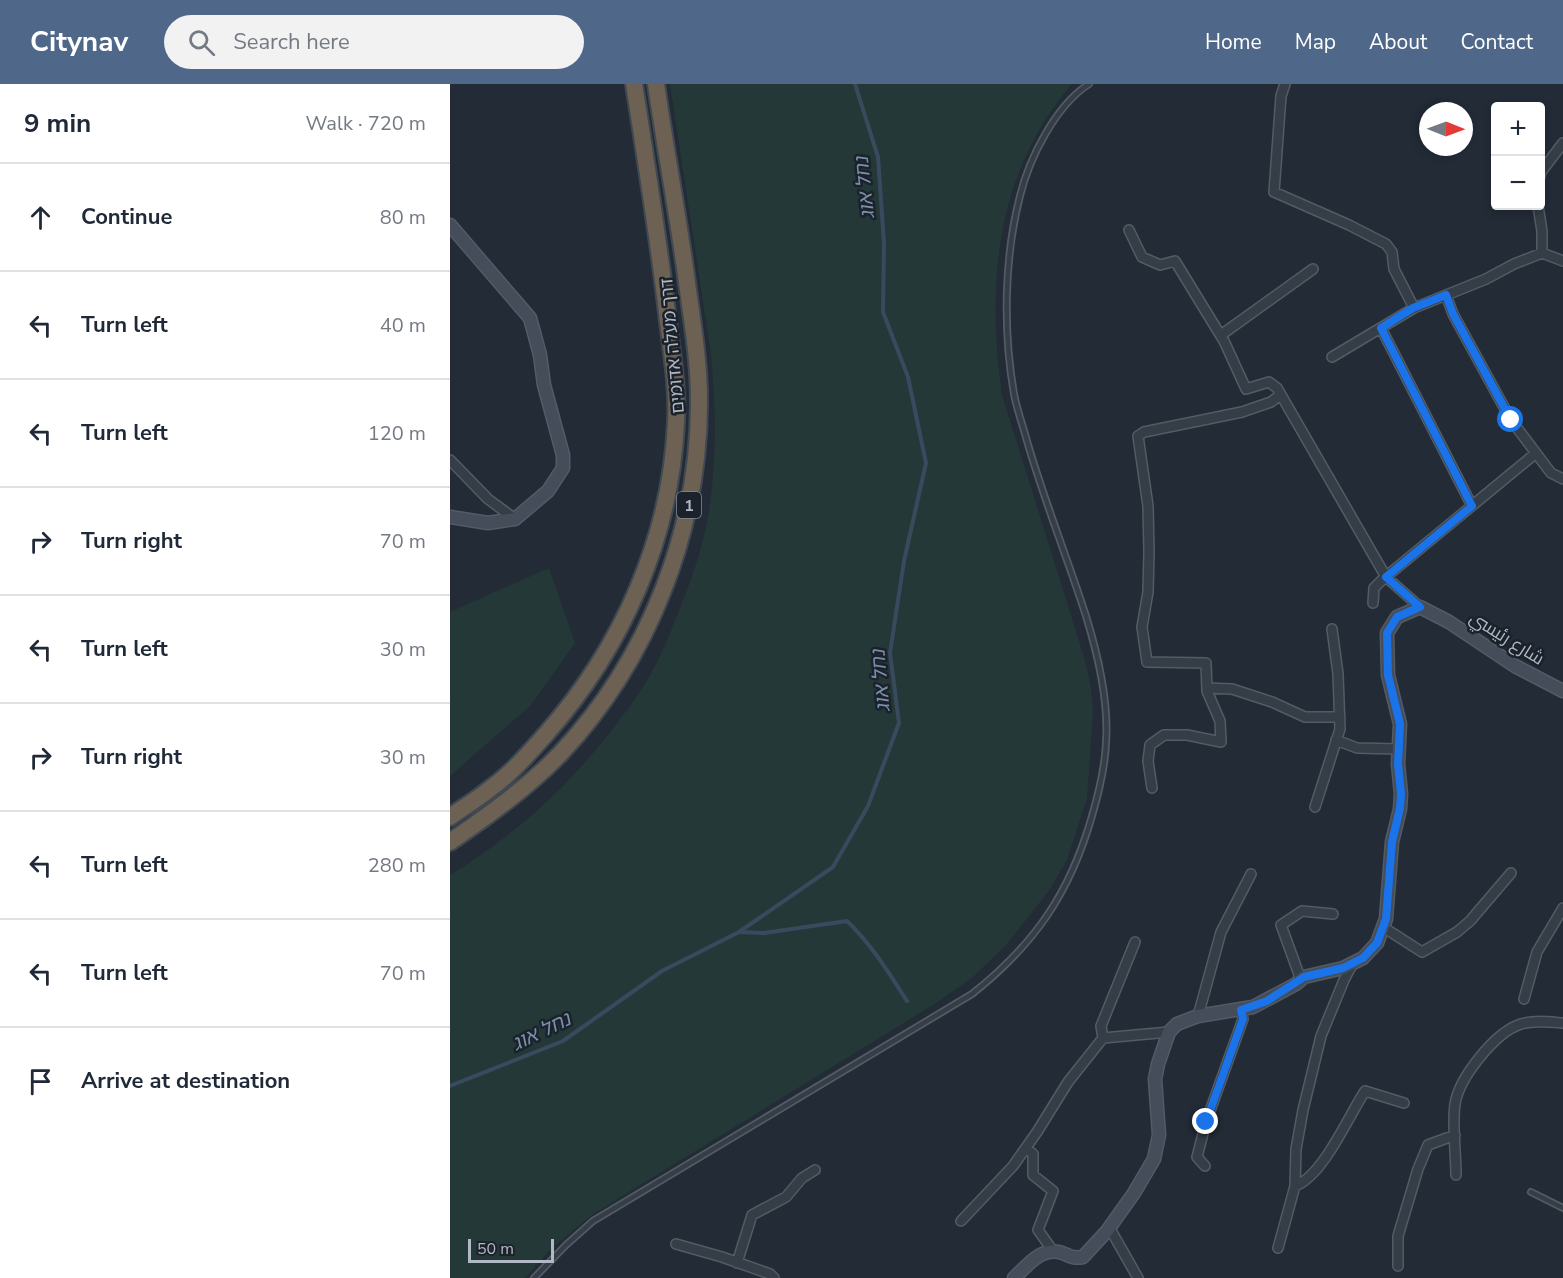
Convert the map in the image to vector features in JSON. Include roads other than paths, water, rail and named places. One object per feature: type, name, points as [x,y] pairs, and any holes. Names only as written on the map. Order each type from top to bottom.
[{"type":"highway","name":"דרך מעלה אדומים","points":[[450,816],[492,788],[527,756],[586,685],[613,642],[637,593],[650,561],[659,529],[672,462],[676,422],[675,376],[659,241],[634,84]]},
{"type":"highway","name":"דרך מעלה אדומים","points":[[450,842],[494,812],[561,753],[606,696],[644,634],[676,557],[694,475],[699,398],[695,341],[656,84]]},
{"type":"street","points":[[1285,84],[1281,96],[1274,192],[1386,244],[1392,252],[1394,269],[1413,308]]},
{"type":"street","points":[[1545,167],[1563,143]]},
{"type":"street","points":[[1539,210],[1542,253]]},
{"type":"street","points":[[450,225],[530,318],[540,356],[544,386],[563,455],[563,468],[548,491],[515,519],[488,523],[450,517]]},
{"type":"street","points":[[1014,1278],[1042,1253],[1053,1251],[1072,1258],[1083,1257],[1134,1193],[1154,1159],[1158,1145],[1155,1079],[1169,1032],[1177,1024],[1198,1016],[1241,1010],[1267,1001],[1304,977],[1343,968],[1363,958],[1377,943],[1386,919],[1392,842],[1400,808],[1398,748],[1400,724],[1388,675],[1387,633],[1397,617],[1420,607],[1386,577],[1277,388],[1269,382],[1246,389],[1221,335],[1175,261],[1161,265],[1142,257],[1129,230]]},
{"type":"street","points":[[1332,357],[1413,308],[1486,279],[1514,264],[1542,253],[1563,261]]},
{"type":"street","points":[[1221,335],[1313,269]]},
{"type":"street","points":[[1446,295],[1453,314],[1511,420],[1551,473],[1563,479]]},
{"type":"street","points":[[1381,328],[1472,506]]},
{"type":"street","points":[[1152,788],[1148,761],[1150,745],[1164,735],[1187,735],[1221,742],[1220,721],[1207,688],[1206,663],[1147,662],[1142,627],[1148,592],[1148,506],[1138,436],[1144,432],[1242,411],[1271,402],[1280,395]]},
{"type":"street","points":[[1373,603],[1374,588],[1536,453]]},
{"type":"street","points":[[450,460],[488,499],[515,519]]},
{"type":"street","name":"شارع رئيسي","points":[[1420,607],[1515,666],[1563,691]]},
{"type":"street","points":[[1315,807],[1340,729],[1338,674],[1332,629]]},
{"type":"street","points":[[1207,688],[1232,689],[1272,702],[1305,717],[1340,717]]},
{"type":"street","points":[[1336,740],[1357,748],[1398,748]]},
{"type":"street","points":[[1383,927],[1422,952],[1457,932],[1470,921],[1510,873]]},
{"type":"street","points":[[1198,1016],[1221,932],[1251,874]]},
{"type":"street","points":[[1524,999],[1537,952],[1563,908]]},
{"type":"street","points":[[1301,980],[1281,925],[1302,911],[1333,914]]},
{"type":"street","points":[[1103,1038],[1101,1026],[1135,942]]},
{"type":"street","points":[[1278,1248],[1295,1186],[1296,1149],[1321,1035],[1353,963]]},
{"type":"street","points":[[1204,1166],[1197,1157],[1206,1122],[1243,1019],[1241,1010]]},
{"type":"street","points":[[1456,1175],[1455,1103],[1482,1052],[1507,1031],[1522,1023],[1563,1023]]},
{"type":"street","points":[[961,1221],[1013,1166],[1068,1082],[1103,1038],[1169,1032]]},
{"type":"street","points":[[1295,1186],[1306,1182],[1323,1162],[1365,1090],[1404,1103]]},
{"type":"street","points":[[1398,1266],[1398,1236],[1418,1169],[1428,1145],[1455,1135]]},
{"type":"street","points":[[1026,1148],[1033,1154],[1033,1175],[1053,1191],[1038,1230],[1053,1251]]},
{"type":"street","points":[[737,1263],[752,1215],[786,1197],[802,1178],[815,1170]]},
{"type":"street","points":[[1109,1227],[1138,1278]]},
{"type":"street","points":[[676,1244],[770,1274],[774,1278]]},
{"type":"lane","points":[[534,1278],[593,1221],[972,994],[1001,971],[1026,944],[1058,900],[1082,851],[1102,775],[1106,742],[1105,704],[1086,618],[1032,459],[1014,394],[1008,340],[1007,279],[1017,207],[1026,170],[1043,137],[1060,112],[1089,84]]},
{"type":"lane","points":[[1531,1192],[1563,1208]]},
{"type":"waterway","name":"נחל אוג","points":[[450,1086],[563,1041],[662,971],[739,932],[833,867],[868,806],[899,723],[890,653],[904,561],[926,463],[908,377],[883,312],[884,244],[878,157],[855,84]]},
{"type":"waterway","points":[[739,932],[764,933],[847,921],[872,949],[907,1001]]}]
